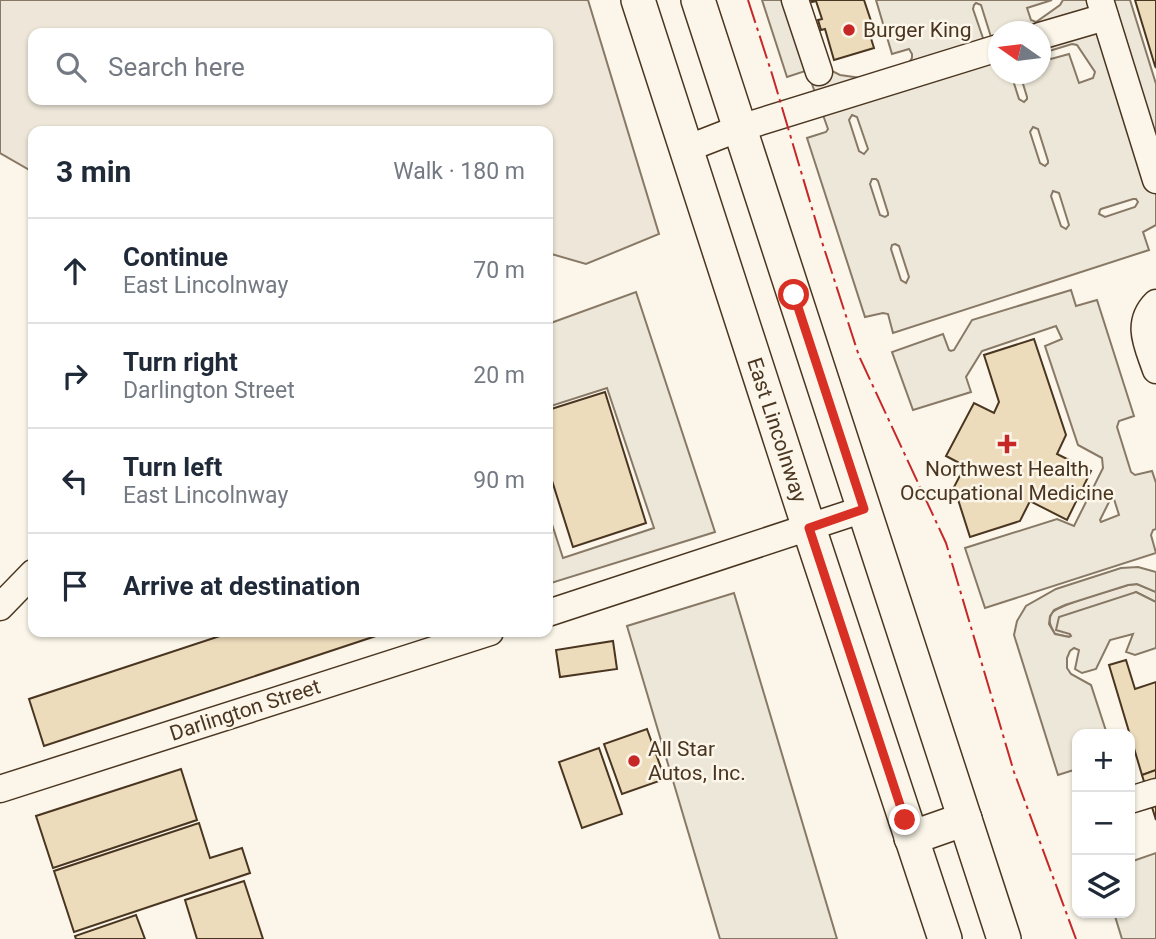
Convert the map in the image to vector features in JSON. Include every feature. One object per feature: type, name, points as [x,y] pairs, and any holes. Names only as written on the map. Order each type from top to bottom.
[{"type":"main road","name":"East Lincolnway","points":[[638,0],[945,939]]},
{"type":"main road","points":[[698,0],[1004,939]]},
{"type":"main road","points":[[911,838],[965,819]]},
{"type":"street","points":[[795,0],[819,72]]},
{"type":"street","points":[[1051,31],[1102,8],[1156,180]]},
{"type":"street","points":[[686,149],[740,128],[988,51]]},
{"type":"street","points":[[1156,303],[1146,316],[1144,330],[1156,370]]},
{"type":"street","points":[[553,611],[864,509]]},
{"type":"street","points":[[0,607],[28,578]]},
{"type":"street","name":"Darlington Street","points":[[0,789],[472,637]]},
{"type":"street","points":[[1135,798],[1156,792]]},
{"type":"shaded area","points":[[0,0],[588,0],[659,234],[586,264],[553,254],[553,126],[28,126],[28,169],[0,153]]},
{"type":"shaded area","points":[[762,0],[808,0],[830,70],[840,75],[875,80],[906,67],[912,58],[909,49],[892,54],[876,0],[1052,0],[1027,8],[1034,21],[988,21],[988,27],[981,5],[974,5],[984,41],[988,39],[988,84],[1014,84],[1019,99],[1024,102],[1027,97],[1023,84],[1051,84],[1051,59],[1069,54],[1079,83],[1093,78],[1095,72],[1077,45],[1051,50],[1051,21],[1037,21],[1063,0],[1130,0],[1156,84],[1156,225],[1143,232],[1149,250],[893,333],[888,314],[865,317],[807,138],[828,129],[805,71],[787,77]],"holes":[[[852,115],[857,117],[868,149],[864,154],[859,151],[849,120]],[[1033,127],[1038,129],[1048,161],[1045,166],[1040,163],[1030,132]],[[872,179],[878,181],[888,213],[885,217],[880,215],[870,184]],[[1053,191],[1059,193],[1069,225],[1066,229],[1061,226],[1051,196]],[[1133,199],[1138,202],[1135,207],[1105,217],[1099,214],[1101,209]],[[892,245],[899,246],[909,277],[906,283],[901,280]]]},
{"type":"shaded area","points":[[1071,290],[1076,306],[1097,300],[1134,416],[1119,421],[1117,427],[1131,472],[1135,475],[1152,471],[1156,483],[1156,529],[1151,535],[1156,553],[985,608],[965,548],[1057,519],[1074,526],[1103,468],[1102,458],[1078,445],[1045,346],[1062,339],[1056,326],[982,351],[966,377],[971,392],[913,410],[892,352],[943,334],[949,350],[954,350],[972,320]],"holes":[[[1111,498],[1114,499],[1119,515],[1101,522]]]},
{"type":"shaded area","points":[[636,292],[715,532],[553,582],[553,527],[563,558],[654,528],[607,388],[553,405],[553,322]]},
{"type":"shaded area","points":[[1138,567],[1156,572],[1156,592],[1137,584],[1128,585],[1054,610],[1049,624],[1055,634],[1069,637],[1070,634],[1056,630],[1059,617],[1136,592],[1156,602],[1156,648],[1135,655],[1126,652],[1133,634],[1110,640],[1096,669],[1082,673],[1075,669],[1079,650],[1074,648],[1070,651],[1067,668],[1071,674],[1091,685],[1105,729],[1072,729],[1072,771],[1058,775],[1014,635],[1017,621],[1026,606],[1056,589],[1121,568]]},
{"type":"shaded area","points":[[1137,584],[1156,592],[1156,602],[1136,592],[1070,634],[1071,636],[1055,634],[1050,619],[1057,609]]},
{"type":"shaded area","points":[[734,593],[837,939],[720,939],[627,626]]},
{"type":"shaded area","points":[[1156,853],[1156,939],[1122,939],[1116,918],[1135,918],[1135,860]]},
{"type":"building","name":"Burger King","points":[[811,0],[864,0],[874,30],[869,32],[874,48],[834,60],[825,29],[821,30],[818,20],[822,19],[816,1]]},
{"type":"building","points":[[1135,0],[1156,0],[1156,68],[1155,66]]},
{"type":"building","name":"Northwest Health Occupational Medicine","points":[[1034,339],[1066,435],[1057,454],[1091,471],[1067,520],[1030,501],[1020,521],[970,537],[954,487],[965,466],[946,456],[974,403],[994,413],[999,402],[984,355]]},
{"type":"building","points":[[605,392],[646,523],[573,547],[553,484],[553,408]]},
{"type":"building","points":[[217,637],[373,637],[44,746],[29,699]]},
{"type":"building","points":[[613,641],[617,669],[560,677],[556,650]]},
{"type":"building","points":[[1126,660],[1135,689],[1156,682],[1156,770],[1142,775],[1135,752],[1135,729],[1128,729],[1109,665]]},
{"type":"building","name":"All Star Autos, Inc.","points":[[647,729],[665,779],[622,794],[604,744]]},
{"type":"building","points":[[599,748],[622,814],[582,828],[559,762]]},
{"type":"building","points":[[181,769],[197,820],[53,868],[36,816]]},
{"type":"building","points":[[1156,770],[1156,820],[1142,775]]},
{"type":"building","points":[[199,823],[210,858],[242,848],[250,873],[74,932],[54,871]]},
{"type":"building","points":[[244,881],[263,939],[197,939],[185,900]]},
{"type":"building","points":[[136,915],[145,939],[76,939],[75,936]]},
{"type":"power","points":[[748,0],[859,356],[946,543],[1014,772],[1076,939]]},
{"type":"place","name":"Burger King","points":[[849,30]]},
{"type":"place","name":"Northwest Health Occupational Medicine","points":[[1007,444]]},
{"type":"place","name":"All Star Autos, Inc.","points":[[634,761]]},
{"type":"route","points":[[794,295],[864,509],[809,528],[905,820]]}]
